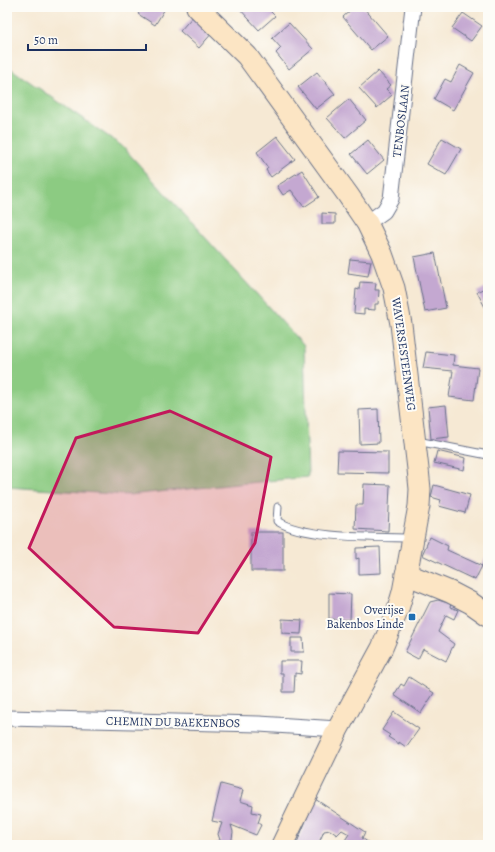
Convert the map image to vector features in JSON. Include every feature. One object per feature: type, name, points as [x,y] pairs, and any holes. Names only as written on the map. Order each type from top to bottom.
[{"type":"street","name":"WAVERSESTEENWEG","points":[[197,7],[248,56],[367,223],[382,254],[394,288],[406,354],[420,489],[419,506],[403,592],[398,609],[382,648],[339,728],[282,845]]},
{"type":"street","name":"TENBOSLAAN","points":[[367,223],[384,211],[392,199],[413,7]]},
{"type":"street","points":[[406,574],[450,592],[471,603],[488,615]]},
{"type":"street","name":"CHEMIN DU BAEKENBOS","points":[[7,718],[259,724],[339,728]]},
{"type":"lane","points":[[415,440],[488,455]]},
{"type":"lane","points":[[278,507],[277,521],[285,526],[298,530],[343,536],[413,538]]},
{"type":"highlighted area","points":[[170,411],[271,457],[255,543],[198,633],[114,627],[29,548],[76,438]]},
{"type":"green space","points":[[7,66],[122,146],[304,346],[308,477],[128,495],[7,487]]},
{"type":"building","points":[[143,7],[166,7],[155,25],[138,14]]},
{"type":"building","points":[[238,7],[266,7],[275,16],[259,30]]},
{"type":"building","points":[[354,7],[363,7],[388,36],[371,50],[343,17]]},
{"type":"building","points":[[463,13],[482,26],[471,41],[452,28]]},
{"type":"building","points":[[194,15],[213,32],[199,48],[180,31]]},
{"type":"building","points":[[289,23],[313,49],[289,69],[276,53],[281,48],[272,38]]},
{"type":"building","points":[[460,65],[474,73],[453,110],[434,99],[445,79],[451,82]]},
{"type":"building","points":[[378,71],[391,85],[386,89],[392,95],[377,108],[359,88]]},
{"type":"building","points":[[317,72],[335,94],[316,109],[298,87]]},
{"type":"building","points":[[349,99],[366,120],[345,138],[327,118]]},
{"type":"building","points":[[277,136],[295,159],[271,177],[266,170],[268,168],[257,152]]},
{"type":"building","points":[[442,138],[461,149],[446,175],[427,164]]},
{"type":"building","points":[[368,140],[384,160],[367,174],[351,154]]},
{"type":"building","points":[[302,170],[319,197],[304,207],[291,190],[283,195],[277,186]]},
{"type":"building","points":[[322,213],[335,214],[335,224],[322,224]]},
{"type":"building","points":[[435,253],[446,308],[425,312],[414,257]]},
{"type":"building","points":[[350,259],[371,261],[368,276],[348,273]]},
{"type":"building","points":[[360,282],[376,283],[375,290],[379,290],[378,304],[375,304],[375,310],[364,309],[364,314],[354,313],[356,289],[359,290]]},
{"type":"building","points":[[488,286],[488,308],[486,309],[477,292]]},
{"type":"building","points":[[426,352],[454,355],[453,365],[478,368],[474,400],[449,397],[453,371],[423,368]]},
{"type":"building","points":[[446,405],[449,437],[431,439],[428,407]]},
{"type":"building","points":[[378,409],[379,443],[360,444],[359,410]]},
{"type":"building","points":[[338,451],[388,452],[388,473],[337,472]]},
{"type":"building","points":[[437,451],[466,458],[464,470],[434,463]]},
{"type":"building","points":[[364,484],[390,485],[388,531],[355,529],[356,505],[363,505]]},
{"type":"building","points":[[434,485],[470,495],[465,513],[439,506],[441,500],[431,497]]},
{"type":"building","points":[[251,532],[283,532],[283,571],[251,571]]},
{"type":"building","points":[[430,537],[448,546],[447,550],[482,566],[475,580],[422,555]]},
{"type":"building","points":[[380,547],[381,573],[359,574],[359,558],[356,559],[356,548]]},
{"type":"building","points":[[488,552],[488,569],[482,566]]},
{"type":"building","points":[[329,593],[351,594],[350,620],[329,619]]},
{"type":"building","points":[[438,600],[451,604],[450,607],[458,610],[454,619],[446,615],[438,632],[454,644],[446,661],[423,649],[418,659],[405,652],[430,602]]},
{"type":"building","points":[[282,619],[302,620],[301,634],[282,633]]},
{"type":"building","points":[[291,638],[303,638],[304,652],[291,652]]},
{"type":"building","points":[[280,661],[302,661],[301,674],[295,673],[294,692],[283,692],[283,673],[280,673]]},
{"type":"building","points":[[409,677],[434,693],[421,713],[394,695],[401,684],[404,686]]},
{"type":"building","points":[[394,712],[419,729],[406,747],[388,737],[390,735],[382,730]]},
{"type":"building","points":[[221,784],[243,790],[240,801],[253,805],[252,812],[261,814],[258,823],[261,825],[256,835],[231,825],[233,832],[231,845],[216,845],[216,843],[220,840],[218,834],[222,823],[212,821]]},
{"type":"building","points":[[315,799],[365,832],[362,838],[369,843],[368,845],[342,845],[349,834],[342,830],[337,835],[330,830],[324,831],[318,845],[296,845]]},
{"type":"place","name":"Overijse Bakenbos Linde","points":[[412,617]]}]
